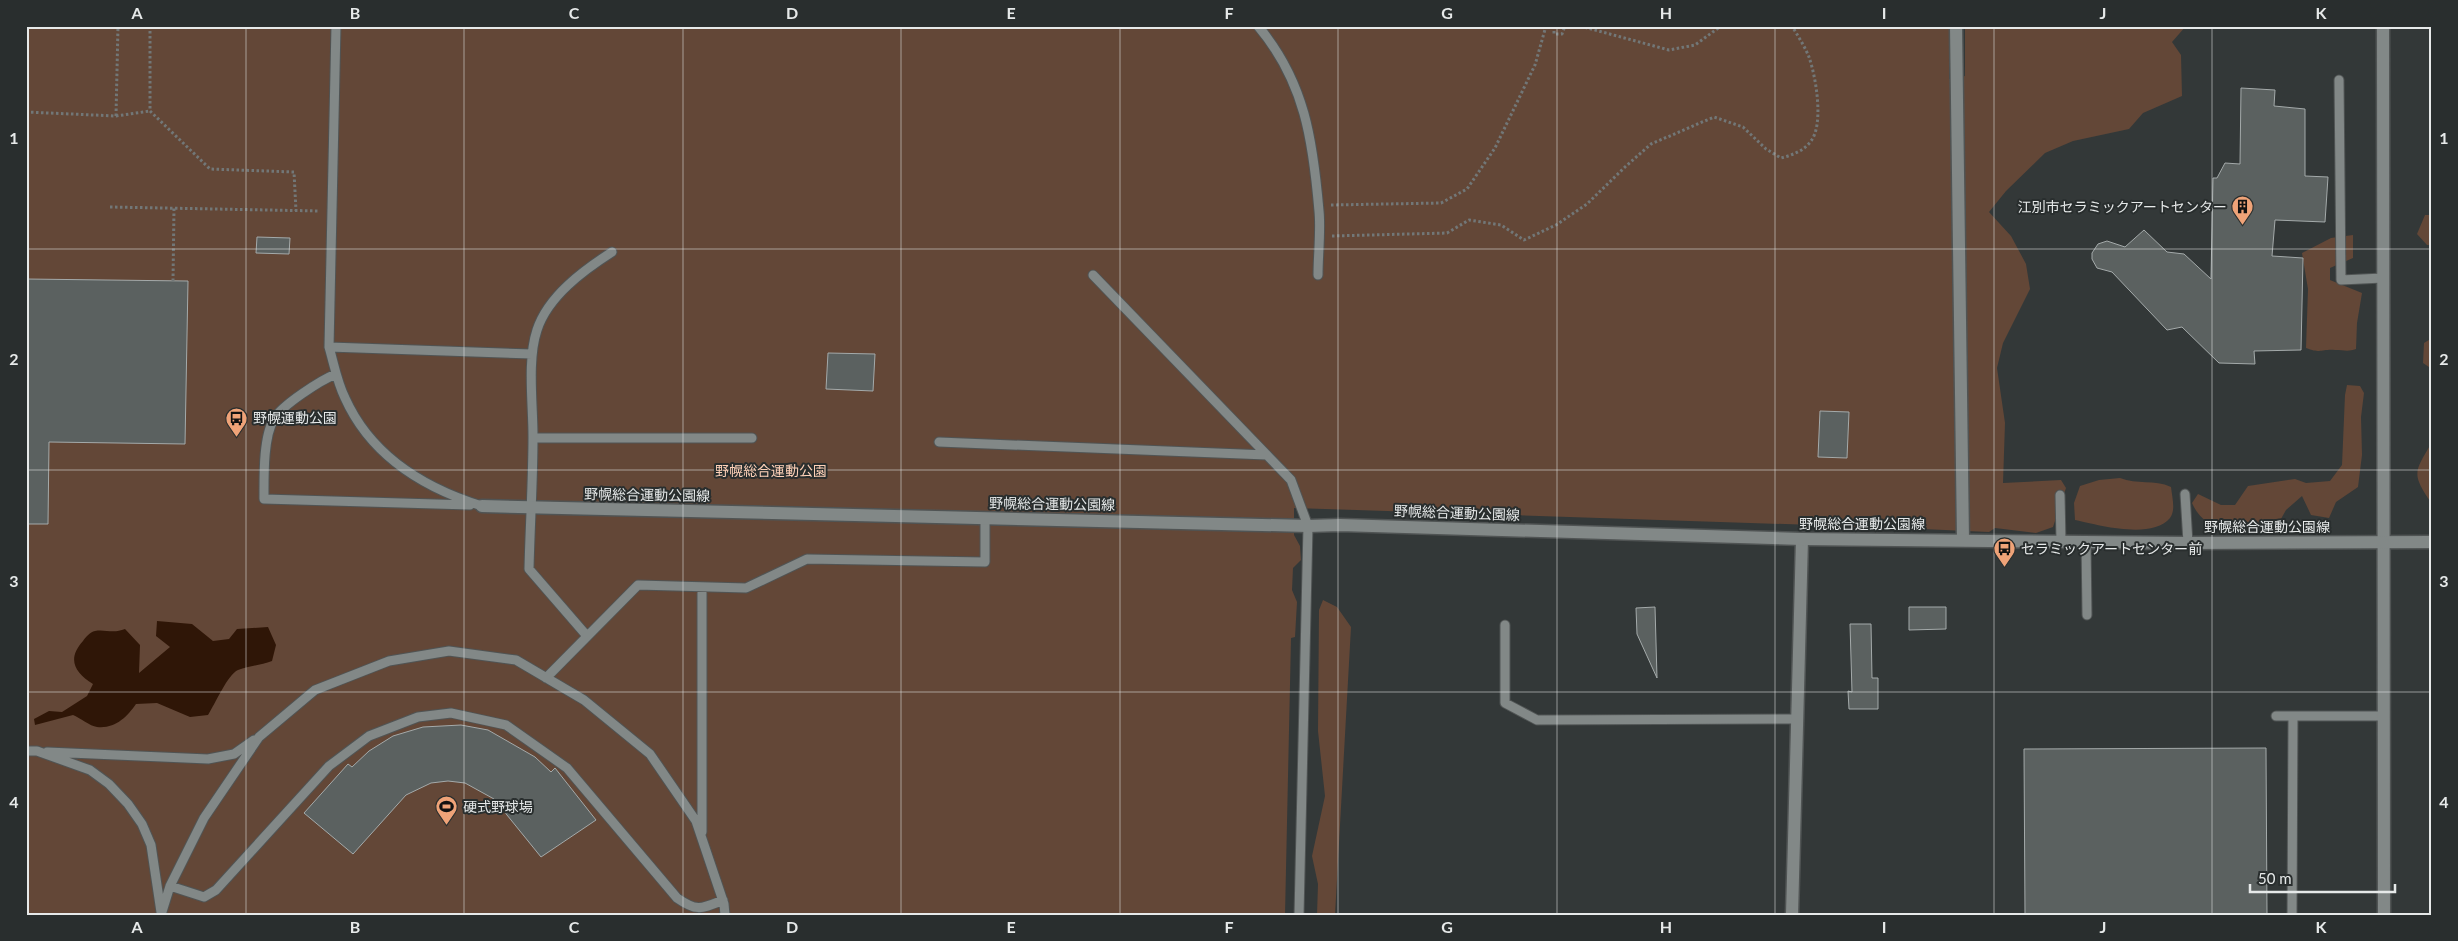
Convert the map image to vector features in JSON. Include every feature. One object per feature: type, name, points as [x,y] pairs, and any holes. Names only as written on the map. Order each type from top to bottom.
[{"type":"main road","points":[[1956,26],[1963,540]]},
{"type":"main road","points":[[2383,26],[2384,915]]},
{"type":"main road","name":"野幌総合運動公園線","points":[[482,506],[1308,526],[1340,525],[1802,539],[2188,543],[2432,542]]},
{"type":"main road","points":[[1792,915],[1802,539]]},
{"type":"lane","points":[[336,26],[329,347],[336,374],[344,398],[362,429],[386,455],[407,472],[429,485],[482,506]]},
{"type":"lane","points":[[1258,26],[1271,41],[1296,83],[1309,128],[1318,205],[1318,275]]},
{"type":"lane","points":[[2339,80],[2341,280],[2382,278]]},
{"type":"lane","points":[[587,636],[529,569],[533,438],[532,354],[537,330],[552,303],[593,264],[612,252]]},
{"type":"lane","points":[[1093,275],[1291,480],[1308,526],[1300,915]]},
{"type":"lane","points":[[329,347],[532,354]]},
{"type":"lane","points":[[336,374],[310,387],[274,418],[268,436],[264,499],[482,506]]},
{"type":"lane","points":[[533,438],[752,438]]},
{"type":"lane","points":[[939,442],[1266,455]]},
{"type":"lane","points":[[2185,494],[2188,543]]},
{"type":"lane","points":[[2060,495],[2061,541]]},
{"type":"lane","points":[[546,678],[638,585],[746,588],[807,559],[985,562],[985,518]]},
{"type":"lane","points":[[2086,542],[2087,615]]},
{"type":"lane","points":[[702,587],[702,840]]},
{"type":"lane","points":[[1505,625],[1505,703],[1537,720],[1797,719]]},
{"type":"lane","points":[[26,751],[208,760],[234,754],[259,737],[315,690],[389,661],[449,651],[516,660],[584,700],[650,754],[696,821],[723,900],[725,915]]},
{"type":"lane","points":[[170,886],[204,897],[216,890],[329,766],[368,736],[418,717],[450,713],[477,717],[506,725],[567,768],[677,898],[692,908],[702,908],[723,900]]},
{"type":"lane","points":[[2276,716],[2384,716]]},
{"type":"lane","points":[[2292,915],[2293,716]]},
{"type":"lane","points":[[161,915],[170,886],[204,818],[259,737]]},
{"type":"lane","points":[[37,751],[90,770],[109,784],[128,804],[142,824],[151,845],[161,915]]},
{"type":"path","points":[[116,116],[118,26]]},
{"type":"path","points":[[150,26],[150,111],[210,168],[294,172],[296,211]]},
{"type":"path","points":[[1318,205],[1441,203],[1467,189],[1495,148],[1535,65],[1546,26]]},
{"type":"path","points":[[1554,26],[1554,34],[1562,34],[1565,26]]},
{"type":"path","points":[[1580,26],[1669,50],[1695,45],[1721,26]]},
{"type":"path","points":[[1318,237],[1447,233],[1469,220],[1500,224],[1524,240],[1556,225],[1587,204],[1624,167],[1651,144],[1714,117],[1743,127],[1766,149],[1781,158],[1797,154],[1812,141],[1818,122],[1815,79],[1809,57],[1793,26]]},
{"type":"path","points":[[26,112],[116,116],[150,111]]},
{"type":"path","points":[[110,207],[332,211]]},
{"type":"path","points":[[173,281],[174,208]]},
{"type":"green space","name":"野幌総合運動公園","points":[[26,26],[1949,26],[1949,79],[1965,76],[1965,26],[2186,26],[2172,42],[2181,55],[2182,96],[2143,113],[2129,129],[2073,141],[2045,153],[2006,191],[1989,212],[2011,236],[2026,264],[2030,289],[2003,343],[1997,368],[2005,423],[2003,483],[2061,480],[2066,488],[2053,527],[2036,533],[1995,528],[1989,532],[1294,508],[1294,535],[1300,546],[1301,560],[1293,568],[1292,590],[1297,602],[1295,637],[1291,638],[1285,915],[26,915]]},
{"type":"green space","points":[[2425,215],[2432,215],[2432,245],[2427,245],[2417,234]]},
{"type":"green space","points":[[2353,235],[2353,258],[2330,268],[2330,280],[2362,293],[2357,323],[2356,349],[2348,351],[2311,350],[2306,348],[2308,289],[2302,253],[2331,238]]},
{"type":"green space","points":[[2432,338],[2432,369],[2423,363],[2424,343]]},
{"type":"green space","points":[[2347,385],[2360,386],[2364,393],[2361,417],[2362,455],[2358,487],[2336,502],[2329,518],[2311,515],[2302,496],[2286,510],[2277,526],[2229,528],[2208,522],[2199,515],[2192,503],[2198,494],[2221,505],[2235,505],[2248,486],[2295,479],[2306,483],[2330,481],[2342,465]]},
{"type":"green space","points":[[2432,442],[2432,504],[2421,486],[2417,473],[2421,460]]},
{"type":"green space","points":[[2120,478],[2158,483],[2171,487],[2173,507],[2170,518],[2162,525],[2138,530],[2075,520],[2074,503],[2080,486],[2099,480]]},
{"type":"green space","points":[[1323,600],[1337,607],[1351,627],[1335,915],[1317,915],[1318,884],[1312,856],[1325,796],[1318,731],[1319,610]]},
{"type":"shaded area","points":[[157,621],[192,624],[213,641],[229,639],[237,629],[268,627],[276,645],[272,661],[238,670],[234,673],[226,683],[208,715],[190,717],[157,703],[136,704],[124,718],[109,726],[97,727],[73,715],[35,725],[34,719],[49,711],[62,712],[87,696],[93,684],[77,670],[74,659],[78,648],[85,638],[95,631],[125,629],[140,645],[139,673],[170,647],[156,636]]},
{"type":"building","name":"江別市セラミックアートセンター","points":[[2241,88],[2275,90],[2274,106],[2305,109],[2305,176],[2328,177],[2325,222],[2275,220],[2272,256],[2303,258],[2301,350],[2254,351],[2255,364],[2219,363],[2182,327],[2167,330],[2112,272],[2097,268],[2092,259],[2092,253],[2098,244],[2107,241],[2125,247],[2144,230],[2167,252],[2184,254],[2211,279],[2213,178],[2217,178],[2225,163],[2240,164]]},
{"type":"building","points":[[257,237],[290,238],[289,254],[256,253]]},
{"type":"building","points":[[26,279],[188,281],[185,444],[49,442],[48,524],[26,524]]},
{"type":"building","points":[[828,353],[875,354],[873,391],[826,389]]},
{"type":"building","points":[[1820,411],[1849,412],[1847,458],[1818,457]]},
{"type":"building","points":[[1655,607],[1657,678],[1637,634],[1636,608]]},
{"type":"building","points":[[1909,607],[1946,607],[1946,629],[1909,630]]},
{"type":"building","points":[[1850,624],[1871,624],[1872,678],[1878,678],[1878,709],[1849,709],[1848,691],[1852,692]]},
{"type":"building","points":[[461,725],[488,730],[535,757],[551,772],[555,768],[596,820],[541,857],[494,799],[465,783],[448,781],[431,783],[406,795],[353,854],[304,813],[348,764],[352,767],[369,751],[393,736],[423,727]]},
{"type":"building","points":[[2266,748],[2267,915],[2025,915],[2024,749]]},
{"type":"place","name":"江別市セラミックアートセンター","points":[[2243,226]]},
{"type":"place","name":"野幌運動公園","points":[[237,437]]},
{"type":"place","name":"セラミックアートセンター前","points":[[2005,568]]},
{"type":"place","name":"硬式野球場","points":[[447,826]]}]
